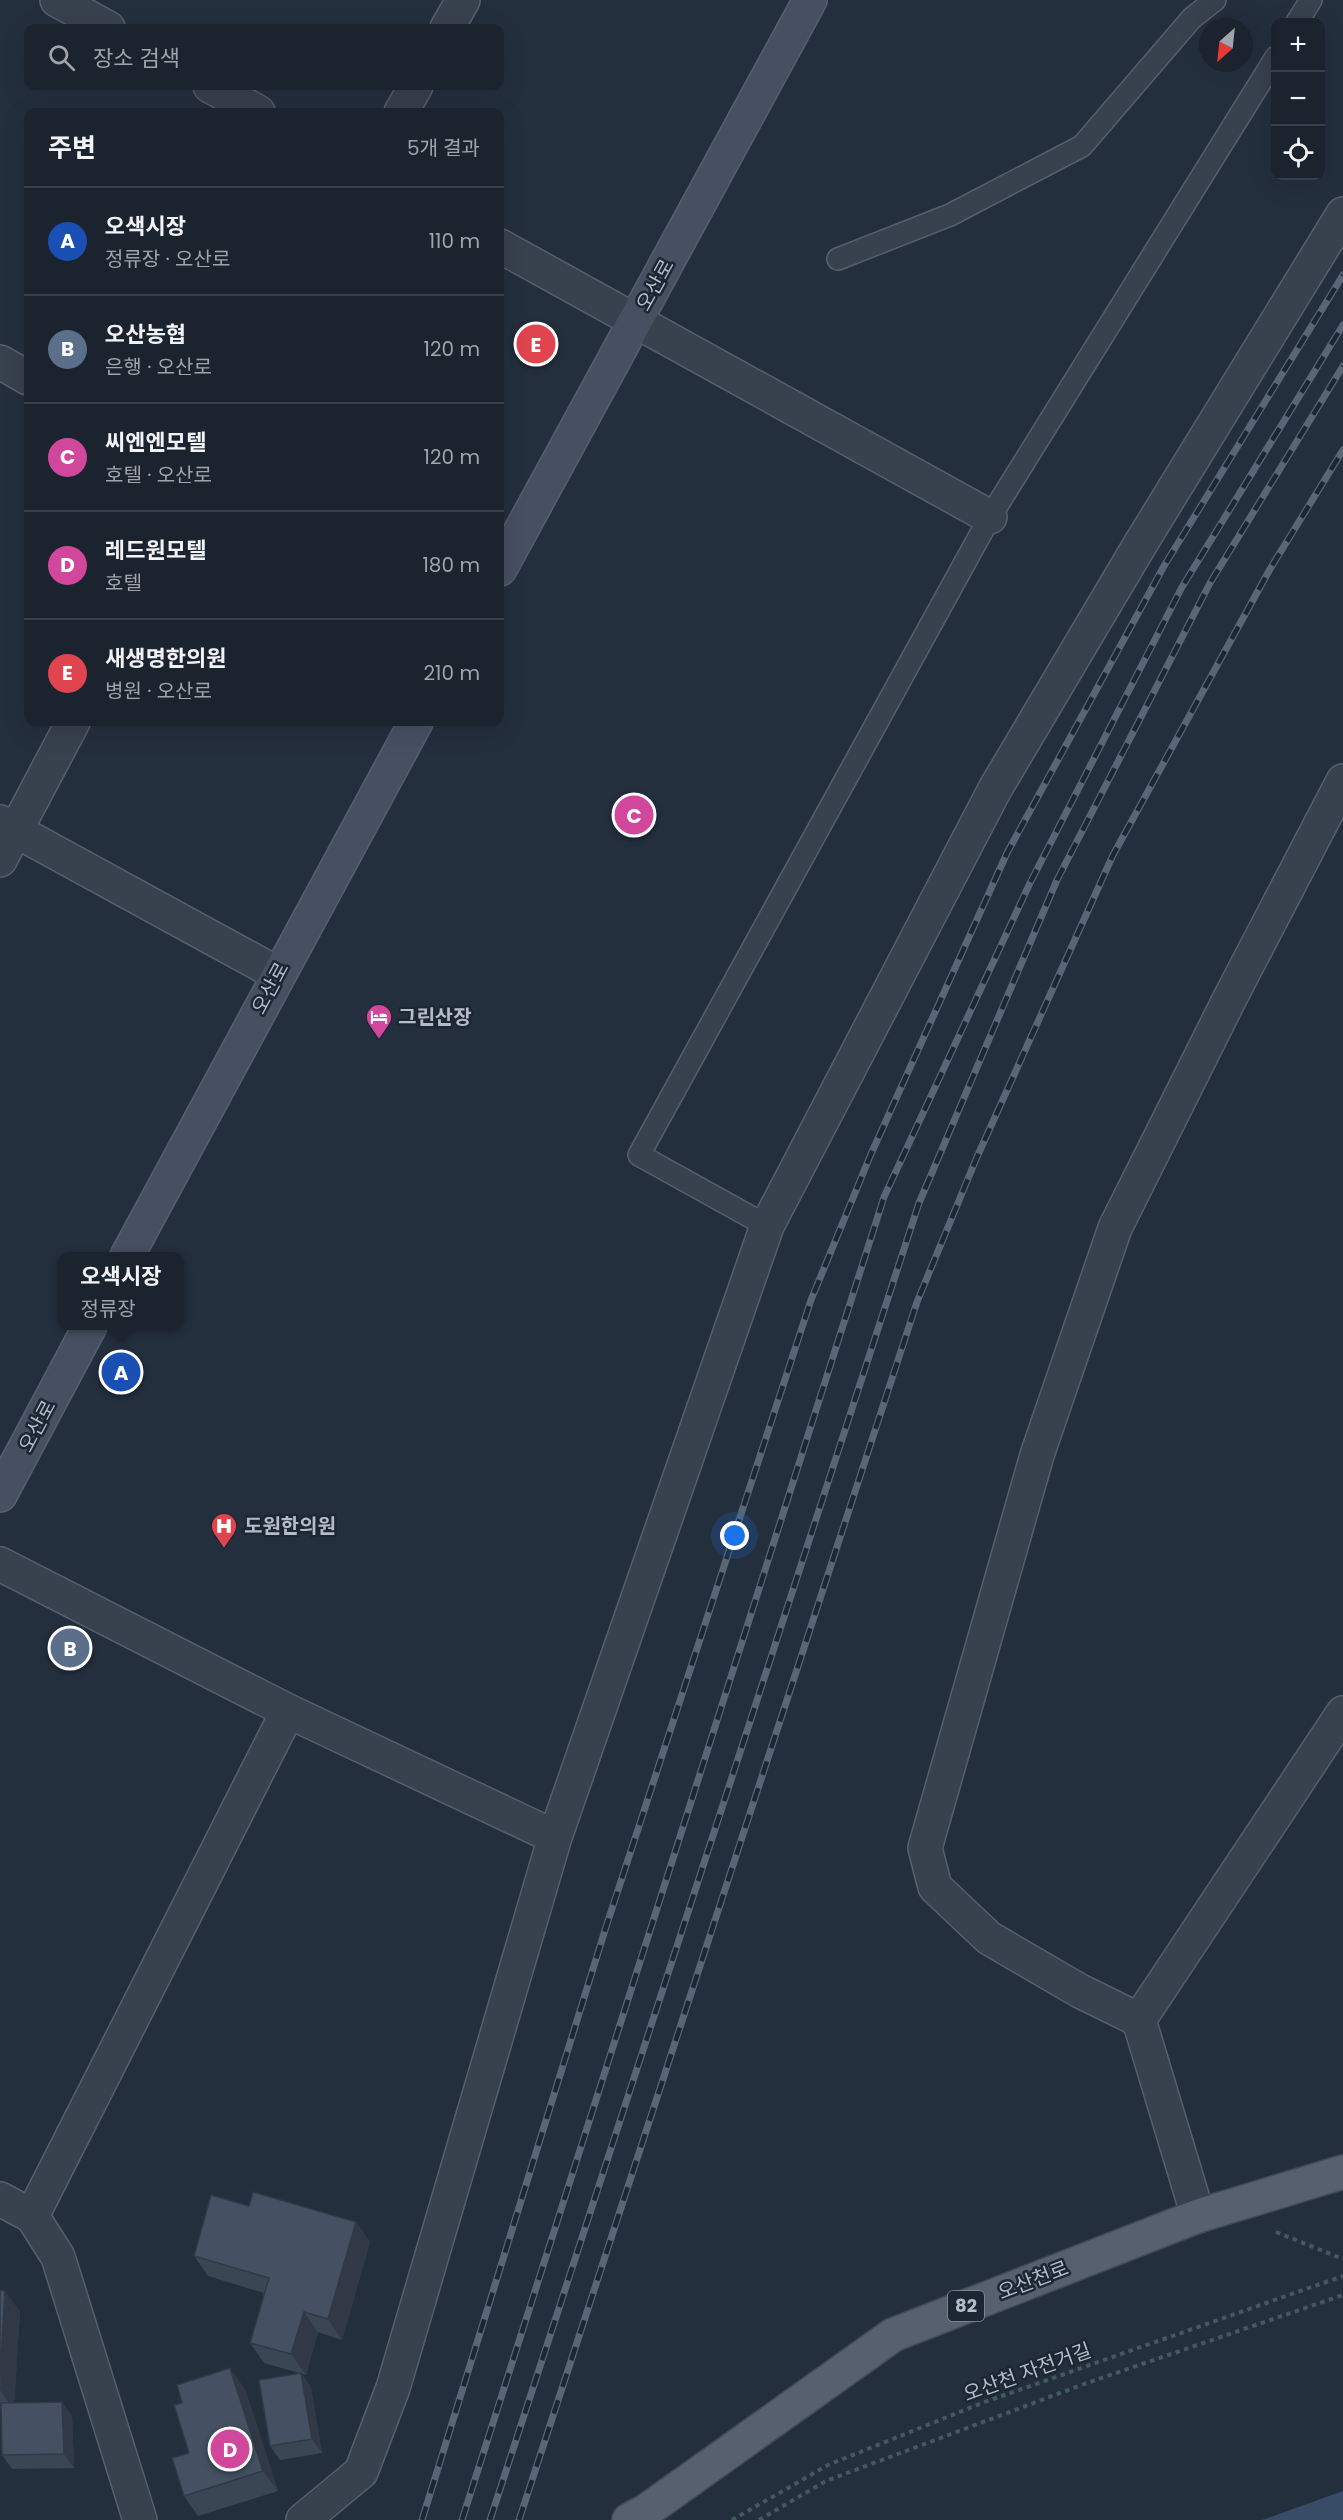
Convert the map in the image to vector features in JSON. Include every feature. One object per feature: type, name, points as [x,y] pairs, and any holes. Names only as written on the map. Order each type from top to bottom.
[{"type":"main road","name":"오산천로","points":[[628,2520],[646,2511],[892,2335],[1198,2216],[1244,2200],[1343,2172]]},
{"type":"street","points":[[57,0],[101,24]]},
{"type":"street","points":[[449,24],[463,0]]},
{"type":"street","name":"오산로","points":[[504,562],[810,0]]},
{"type":"street","points":[[217,90],[251,108]]},
{"type":"street","points":[[403,108],[414,90]]},
{"type":"street","points":[[303,2520],[361,2472],[393,2388],[555,1837],[767,1226],[995,789],[1141,543],[1343,214]]},
{"type":"street","points":[[504,248],[990,517]]},
{"type":"street","points":[[0,362],[24,376]]},
{"type":"street","points":[[0,860],[8,826],[70,726]]},
{"type":"street","name":"오산로","points":[[130,1252],[414,726]]},
{"type":"street","points":[[1198,2216],[1139,2020],[1080,1990],[989,1938],[935,1887],[925,1848],[1037,1455],[1115,1228],[1230,998],[1343,781]]},
{"type":"street","points":[[8,826],[278,974]]},
{"type":"street","name":"오산로","points":[[0,1495],[88,1330]]},
{"type":"street","points":[[0,1564],[288,1711],[555,1837]]},
{"type":"street","points":[[32,2216],[288,1711]]},
{"type":"street","points":[[1139,2020],[1343,1713]]},
{"type":"street","points":[[0,2199],[32,2216],[58,2257],[140,2520]]},
{"type":"lane","points":[[838,259],[950,215],[1082,146],[1192,18],[1215,0]]},
{"type":"lane","points":[[1300,18],[1311,0]]},
{"type":"lane","points":[[767,1226],[639,1155],[990,517],[1271,63]]},
{"type":"path","points":[[1244,2200],[1263,2226],[1343,2259]]},
{"type":"path","name":"오산천 자전거길","points":[[732,2520],[828,2465],[982,2403],[1343,2276]]},
{"type":"path","points":[[759,2520],[826,2481],[1084,2384],[1343,2295]]},
{"type":"water","points":[[1343,2491],[1343,2520],[1262,2520]]},
{"type":"building","points":[[253,2192],[356,2222],[328,2319],[304,2312],[291,2354],[250,2343],[269,2278],[194,2256],[211,2195],[249,2206]]},
{"type":"building","points":[[0,2290],[5,2291],[0,2378]]},
{"type":"building","points":[[230,2368],[263,2471],[184,2496],[172,2458],[189,2453],[174,2405],[182,2403],[177,2385]]},
{"type":"building","points":[[301,2373],[312,2439],[270,2446],[259,2380]]},
{"type":"building","points":[[62,2402],[64,2454],[2,2455],[1,2403]]},
{"type":"railway","points":[[422,2520],[606,1927],[811,1300],[871,1154],[1007,853],[1164,566],[1343,275]]},
{"type":"railway","points":[[462,2520],[884,1197],[1030,883],[1182,587],[1343,325]]},
{"type":"railway","points":[[490,2520],[919,1203],[1057,880],[1210,583],[1343,366]]},
{"type":"railway","points":[[519,2520],[917,1302],[977,1157],[1113,855],[1270,569],[1343,450]]},
{"type":"place","name":"새생명한의원","points":[[536,344]]},
{"type":"place","name":"씨엔엔모텔","points":[[634,815]]},
{"type":"place","name":"그린산장","points":[[379,1040]]},
{"type":"place","name":"오색시장","points":[[121,1372]]},
{"type":"place","name":"도원한의원","points":[[224,1549]]},
{"type":"place","name":"오산농협","points":[[70,1648]]},
{"type":"place","name":"레드원모텔","points":[[230,2449]]}]
